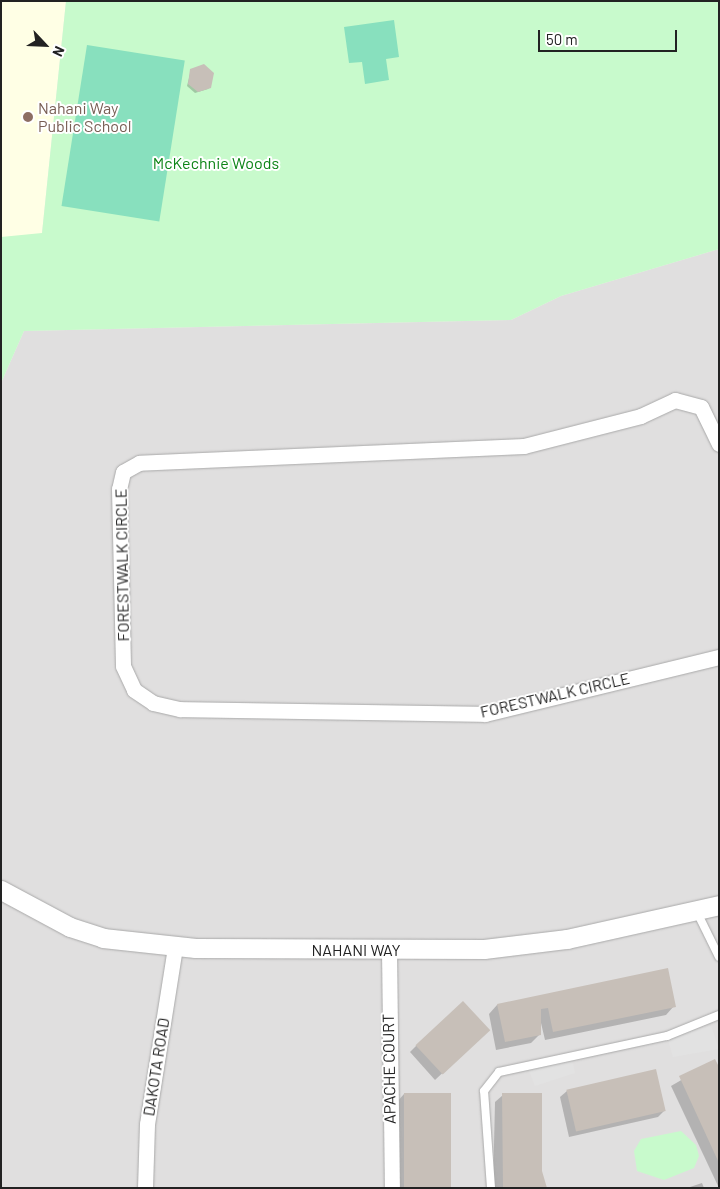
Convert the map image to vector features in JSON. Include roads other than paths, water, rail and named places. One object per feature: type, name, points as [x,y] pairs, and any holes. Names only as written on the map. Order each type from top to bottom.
[{"type":"street","name":"FORESTWALK CIRCLE","points":[[719,444],[701,407],[675,400],[642,416],[524,446],[139,463],[123,472],[118,489],[123,666],[134,690],[153,703],[180,710],[486,714],[719,657]]},
{"type":"street","name":"NAHANI WAY","points":[[1,890],[70,927],[104,938],[175,948],[389,949],[535,944],[719,905]]},
{"type":"street","name":"DAKOTA ROAD","points":[[145,1188],[147,1124],[175,948]]},
{"type":"street","name":"APACHE COURT","points":[[389,949],[392,1188]]},
{"type":"lane","points":[[696,910],[719,957]]},
{"type":"lane","points":[[491,1188],[484,1091],[499,1072],[667,1036],[719,1015]]},
{"type":"place","name":"Nahani Way Public School","points":[[28,117]]},
{"type":"park label","name":"McKechnie Woods","points":[[216,163]]}]
